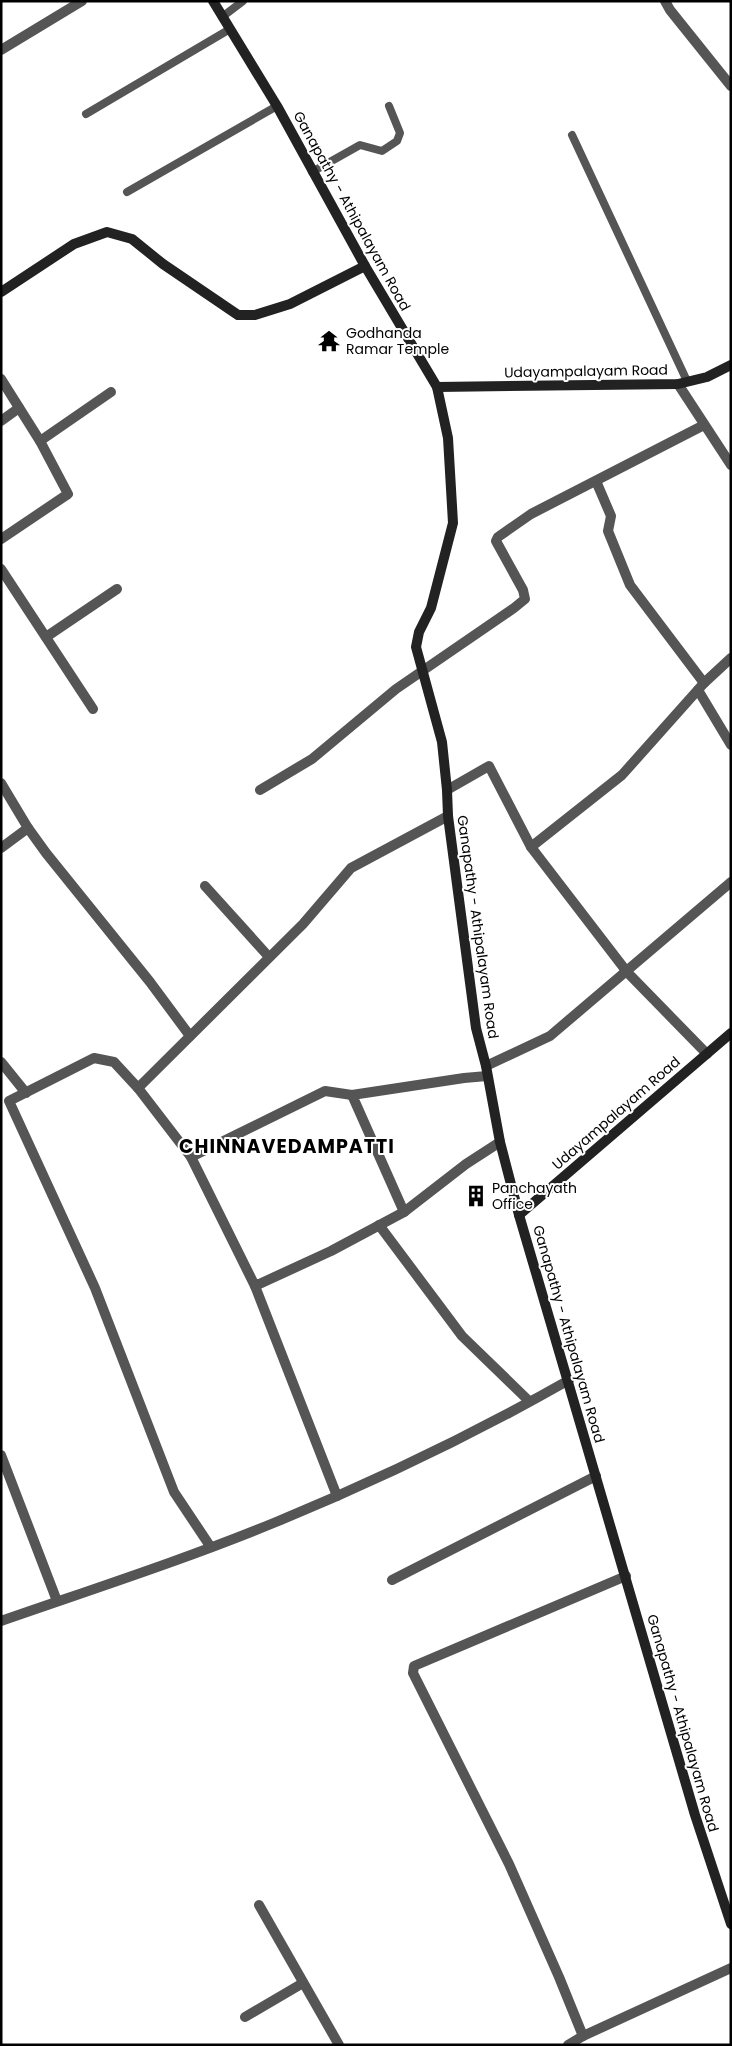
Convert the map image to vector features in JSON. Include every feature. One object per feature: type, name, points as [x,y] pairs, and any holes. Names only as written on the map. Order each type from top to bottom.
[{"type":"main road","name":"Ganapathy - Athipalayam Road","points":[[213,1],[277,106],[365,266],[437,387],[448,438],[453,523],[430,608],[419,632],[416,647],[442,742],[448,816],[476,1028],[500,1142],[519,1214],[695,1815],[731,1924]]},
{"type":"main road","points":[[1,292],[74,244],[108,232],[132,239],[163,264],[238,315],[255,315],[290,304],[365,266]]},
{"type":"main road","name":"Udayampalayam Road","points":[[437,387],[682,383],[707,377],[731,365]]},
{"type":"main road","name":"Udayampalayam Road","points":[[519,1214],[731,1033]]},
{"type":"street","points":[[1,50],[82,1]]},
{"type":"street","points":[[665,1],[670,10],[731,86]]},
{"type":"street","points":[[1,378],[40,442],[68,494],[1,540]]},
{"type":"street","points":[[682,383],[704,425],[731,466]]},
{"type":"street","points":[[40,442],[111,392]]},
{"type":"street","points":[[1,421],[18,408]]},
{"type":"street","points":[[260,790],[312,759],[396,689],[525,599],[523,590],[496,541],[498,537],[531,514],[704,425]]},
{"type":"street","points":[[596,481],[611,516],[608,531],[630,585],[701,686],[731,745]]},
{"type":"street","points":[[1,569],[93,709]]},
{"type":"street","points":[[46,637],[117,589]]},
{"type":"street","points":[[532,847],[622,775],[701,686],[731,658]]},
{"type":"street","points":[[447,790],[489,766],[532,847],[627,972],[707,1054]]},
{"type":"street","points":[[1,783],[28,828],[150,982],[190,1036]]},
{"type":"street","points":[[138,1088],[303,924],[351,868],[448,816]]},
{"type":"street","points":[[1,848],[28,828]]},
{"type":"street","points":[[191,1157],[325,1091],[352,1094],[464,1078],[486,1071],[550,1036],[731,882]]},
{"type":"street","points":[[205,886],[269,957]]},
{"type":"street","points":[[210,1546],[174,1492],[95,1288],[9,1102],[94,1058],[114,1062],[138,1088],[191,1157],[255,1286],[337,1496]]},
{"type":"street","points":[[1,1062],[26,1093]]},
{"type":"street","points":[[352,1094],[404,1212]]},
{"type":"street","points":[[255,1286],[331,1251],[404,1212],[466,1164],[500,1142]]},
{"type":"street","points":[[379,1225],[462,1336],[529,1401]]},
{"type":"street","points":[[1,1621],[210,1546],[337,1496],[466,1436],[569,1380]]},
{"type":"street","points":[[1,1455],[57,1601]]},
{"type":"street","points":[[392,1580],[596,1476]]},
{"type":"street","points":[[582,2036],[509,1864],[413,1673],[414,1666],[626,1576]]},
{"type":"street","points":[[259,1905],[339,2045]]},
{"type":"street","points":[[568,2045],[582,2036],[731,1968]]},
{"type":"street","points":[[245,2017],[303,1982]]},
{"type":"lane","points":[[222,17],[243,1]]},
{"type":"lane","points":[[86,114],[230,29]]},
{"type":"lane","points":[[128,192],[277,106]]},
{"type":"lane","points":[[312,172],[360,145],[382,150],[393,144],[400,133],[389,106]]},
{"type":"lane","points":[[572,135],[682,383]]},
{"type":"place","name":"Godhanda Ramar Temple","points":[[329,341]]},
{"type":"place","name":"Panchayath Office","points":[[476,1196]]},
{"type":"district","name":"CHINNAVEDAMPATTI","points":[[287,1146]]}]
